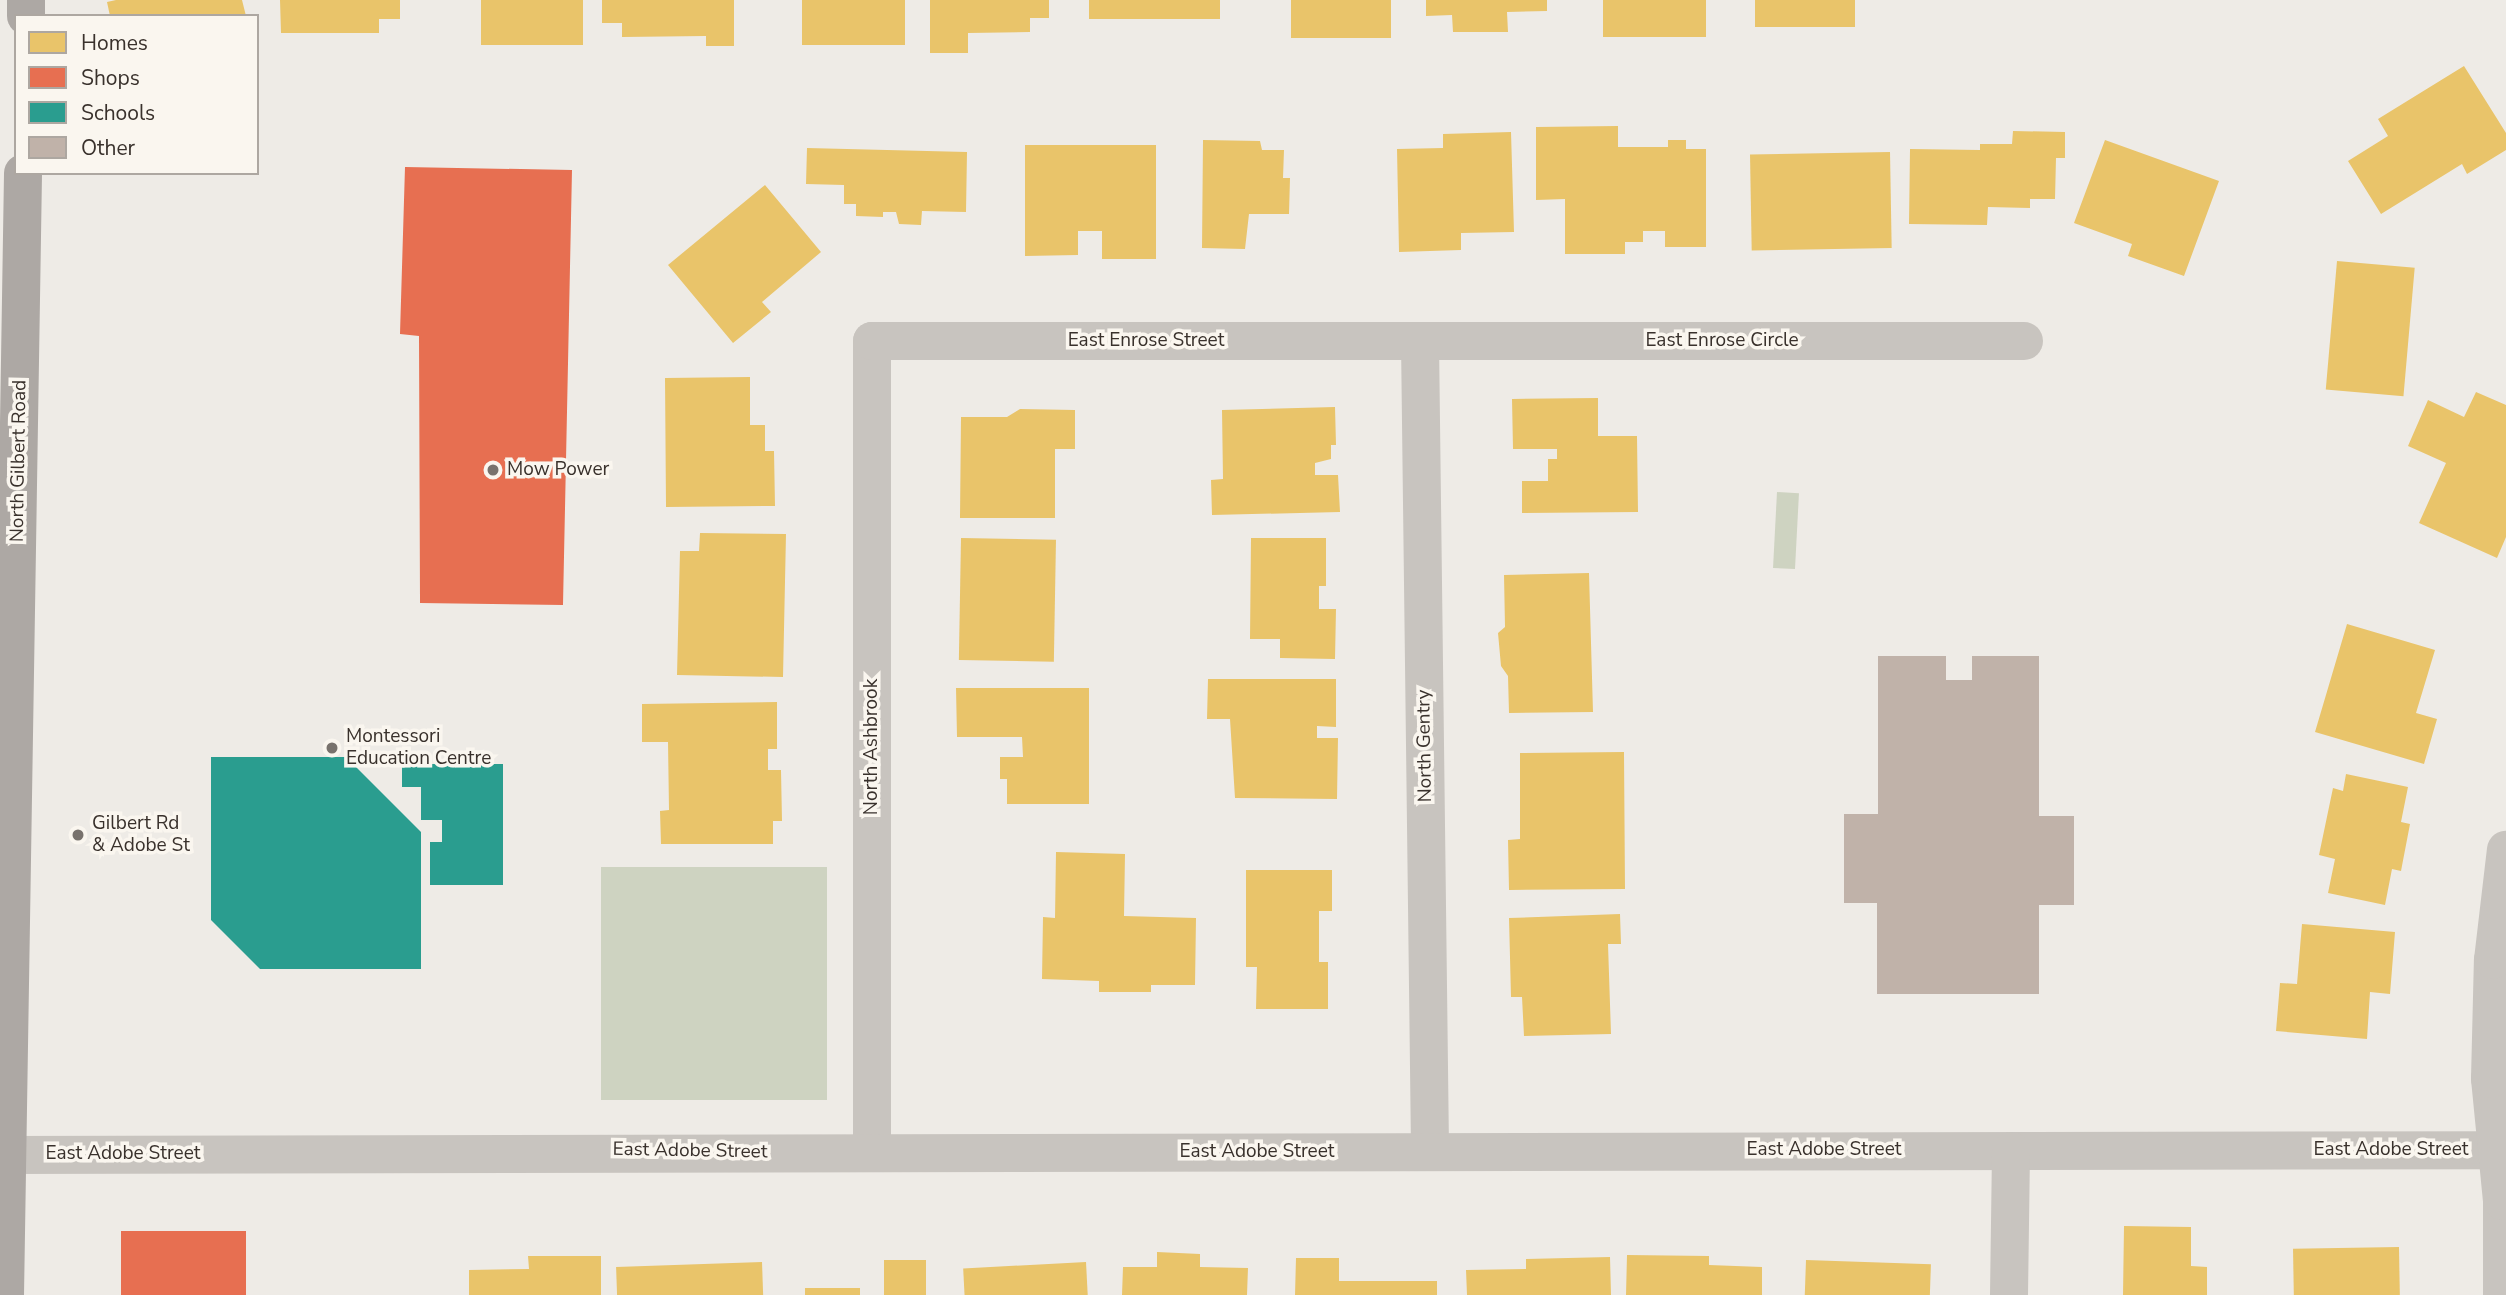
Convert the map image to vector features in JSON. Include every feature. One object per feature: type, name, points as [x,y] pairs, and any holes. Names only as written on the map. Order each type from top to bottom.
[{"type":"main road","name":"North Gilbert Road","points":[[5,1295],[4,1155],[16,184]]},
{"type":"street","name":"East Enrose Street","points":[[872,341],[1420,341]]},
{"type":"street","name":"North Ashbrook","points":[[872,341],[872,1153]]},
{"type":"street","name":"East Enrose Circle","points":[[1420,341],[2024,341]]},
{"type":"street","name":"North Gentry","points":[[1420,341],[1430,1152]]},
{"type":"street","points":[[2502,1295],[2501,1150],[2490,1079],[2493,960],[2506,850]]},
{"type":"street","name":"East Adobe Street","points":[[4,1155],[2501,1150]]},
{"type":"street","points":[[2008,1295],[2011,1151]]},
{"type":"green space","points":[[1777,492],[1799,493],[1795,569],[1773,568]]},
{"type":"green space","points":[[601,867],[827,867],[827,1100],[601,1100]]},
{"type":"building: Homes","points":[[242,0],[246,14],[110,14],[107,2]]},
{"type":"building: Homes","points":[[280,0],[400,0],[400,19],[379,19],[379,33],[281,33]]},
{"type":"building: Homes","points":[[481,0],[583,0],[583,45],[481,45]]},
{"type":"building: Homes","points":[[602,0],[734,0],[734,46],[706,46],[706,36],[622,37],[622,23],[602,23]]},
{"type":"building: Homes","points":[[802,0],[905,0],[905,45],[802,45]]},
{"type":"building: Homes","points":[[930,0],[1049,0],[1049,18],[1030,18],[1030,32],[968,33],[968,53],[930,53]]},
{"type":"building: Homes","points":[[1089,0],[1220,0],[1220,19],[1089,19]]},
{"type":"building: Homes","points":[[1291,0],[1391,0],[1391,38],[1291,38]]},
{"type":"building: Homes","points":[[1426,0],[1547,0],[1547,11],[1507,12],[1508,32],[1453,32],[1452,15],[1426,16]]},
{"type":"building: Homes","points":[[1603,0],[1706,0],[1706,37],[1603,37]]},
{"type":"building: Homes","points":[[1755,0],[1855,0],[1855,27],[1755,27]]},
{"type":"building: Homes","points":[[2464,66],[2506,133],[2506,150],[2467,174],[2462,164],[2381,214],[2348,161],[2388,136],[2378,119]]},
{"type":"building: Homes","points":[[1618,126],[1618,147],[1668,147],[1668,140],[1686,140],[1686,149],[1706,149],[1706,247],[1665,247],[1665,231],[1643,231],[1643,242],[1625,242],[1625,254],[1565,254],[1565,199],[1536,200],[1536,127]]},
{"type":"building: Homes","points":[[2013,131],[2065,132],[2065,158],[2056,158],[2055,199],[2030,199],[2030,208],[1988,207],[1987,225],[1909,224],[1910,149],[1980,150],[1980,144],[2012,144]]},
{"type":"building: Homes","points":[[1511,132],[1514,232],[1461,233],[1461,250],[1399,252],[1397,149],[1443,148],[1443,134]]},
{"type":"building: Homes","points":[[1203,140],[1260,141],[1262,150],[1284,150],[1283,178],[1290,178],[1289,214],[1249,214],[1245,249],[1202,248]]},
{"type":"building: Homes","points":[[2105,140],[2219,181],[2184,276],[2128,256],[2132,244],[2074,223]]},
{"type":"building: Homes","points":[[1025,145],[1156,145],[1156,259],[1102,259],[1102,231],[1078,231],[1078,255],[1025,256]]},
{"type":"building: Homes","points":[[807,148],[967,152],[966,212],[922,211],[921,225],[899,224],[896,212],[883,212],[883,217],[856,216],[856,204],[844,204],[844,185],[806,184]]},
{"type":"building: Homes","points":[[1890,152],[1892,248],[1752,250],[1750,154]]},
{"type":"building: Homes","points":[[765,185],[821,252],[762,302],[771,312],[733,343],[668,265]]},
{"type":"building: Homes","points":[[2337,261],[2415,268],[2403,396],[2326,390]]},
{"type":"building: Homes","points":[[750,377],[750,425],[765,425],[765,451],[774,451],[775,506],[666,507],[665,378]]},
{"type":"building: Homes","points":[[2476,392],[2506,405],[2506,537],[2497,558],[2419,523],[2446,463],[2408,446],[2428,400],[2464,417]]},
{"type":"building: Homes","points":[[1598,398],[1598,436],[1637,436],[1638,512],[1522,513],[1522,481],[1548,481],[1548,459],[1557,459],[1557,449],[1513,449],[1512,399]]},
{"type":"building: Homes","points":[[1335,407],[1336,445],[1331,445],[1331,459],[1315,463],[1315,475],[1338,475],[1340,512],[1212,515],[1211,480],[1223,479],[1222,410]]},
{"type":"building: Homes","points":[[1020,409],[1075,410],[1075,449],[1055,449],[1055,518],[960,518],[961,417],[1007,417]]},
{"type":"building: Homes","points":[[700,533],[786,534],[783,677],[677,675],[680,551],[699,551]]},
{"type":"building: Homes","points":[[961,538],[1056,540],[1054,662],[959,660]]},
{"type":"building: Homes","points":[[1251,538],[1326,538],[1326,586],[1319,586],[1319,609],[1336,609],[1335,659],[1280,658],[1280,639],[1250,639]]},
{"type":"building: Homes","points":[[1589,573],[1593,712],[1509,713],[1508,676],[1501,666],[1498,633],[1505,627],[1504,575]]},
{"type":"building: Homes","points":[[2347,624],[2435,650],[2416,713],[2437,719],[2424,764],[2315,732]]},
{"type":"building: Homes","points":[[1208,679],[1336,679],[1336,727],[1317,726],[1317,738],[1338,738],[1337,799],[1235,798],[1230,719],[1207,719]]},
{"type":"building: Homes","points":[[956,688],[1089,688],[1089,804],[1007,804],[1007,779],[1000,779],[1000,757],[1023,757],[1022,737],[957,737]]},
{"type":"building: Homes","points":[[777,702],[777,749],[768,749],[768,770],[781,770],[782,821],[773,821],[773,844],[661,844],[660,811],[669,810],[668,742],[642,742],[642,704]]},
{"type":"building: Homes","points":[[1624,752],[1625,889],[1509,890],[1508,840],[1520,839],[1520,753]]},
{"type":"building: Homes","points":[[2346,774],[2408,787],[2401,822],[2410,824],[2401,871],[2392,869],[2385,905],[2328,893],[2335,859],[2319,855],[2333,788],[2343,791]]},
{"type":"building: Homes","points":[[1056,852],[1125,854],[1124,916],[1196,918],[1195,985],[1151,985],[1151,992],[1099,992],[1099,981],[1042,979],[1043,917],[1055,918]]},
{"type":"building: Homes","points":[[1246,870],[1332,870],[1332,911],[1319,911],[1319,962],[1328,962],[1328,1009],[1256,1009],[1257,967],[1246,967]]},
{"type":"building: Homes","points":[[1620,914],[1621,944],[1608,944],[1611,1034],[1524,1036],[1522,997],[1511,997],[1509,918]]},
{"type":"building: Homes","points":[[2302,924],[2395,932],[2390,994],[2370,992],[2367,1039],[2276,1031],[2280,983],[2297,984]]},
{"type":"building: Homes","points":[[2124,1226],[2191,1227],[2191,1266],[2207,1267],[2207,1295],[2123,1295]]},
{"type":"building: Homes","points":[[2399,1247],[2400,1295],[2294,1295],[2293,1249]]},
{"type":"building: Homes","points":[[1157,1252],[1200,1254],[1200,1267],[1248,1268],[1247,1295],[1122,1295],[1123,1267],[1157,1267]]},
{"type":"building: Homes","points":[[1627,1255],[1709,1256],[1709,1265],[1762,1267],[1762,1295],[1626,1295]]},
{"type":"building: Homes","points":[[528,1256],[601,1256],[601,1295],[469,1295],[469,1270],[529,1269]]},
{"type":"building: Homes","points":[[1610,1257],[1611,1295],[1467,1295],[1466,1270],[1526,1269],[1526,1259]]},
{"type":"building: Homes","points":[[1296,1258],[1339,1258],[1339,1281],[1437,1281],[1437,1295],[1295,1295]]},
{"type":"building: Homes","points":[[884,1260],[926,1260],[926,1295],[884,1295]]},
{"type":"building: Homes","points":[[1806,1260],[1931,1264],[1930,1295],[1805,1295]]},
{"type":"building: Homes","points":[[762,1262],[763,1295],[617,1295],[616,1267]]},
{"type":"building: Homes","points":[[1086,1262],[1088,1295],[965,1295],[963,1268]]},
{"type":"building: Homes","points":[[805,1288],[860,1288],[860,1295],[805,1295]]},
{"type":"building: Shops","name":"Mow Power","points":[[405,167],[572,170],[563,605],[420,603],[419,336],[400,334]]},
{"type":"building: Shops","points":[[121,1231],[246,1231],[246,1295],[121,1295]]},
{"type":"building: Schools","points":[[211,757],[346,757],[421,832],[421,969],[260,969],[211,920]]},
{"type":"building: Schools","points":[[402,764],[503,764],[503,885],[430,885],[430,842],[442,842],[442,820],[421,820],[421,787],[402,787]]},
{"type":"building: Other","points":[[1878,656],[1946,656],[1946,680],[1972,680],[1972,656],[2039,656],[2039,816],[2074,816],[2074,905],[2039,905],[2039,994],[1877,994],[1877,903],[1844,903],[1844,814],[1878,814]]},
{"type":"place","name":"Mow Power","points":[[493,470]]},
{"type":"place","name":"Montessori Education Centre","points":[[332,748]]},
{"type":"place","name":"Gilbert Rd & Adobe St","points":[[78,835]]}]
